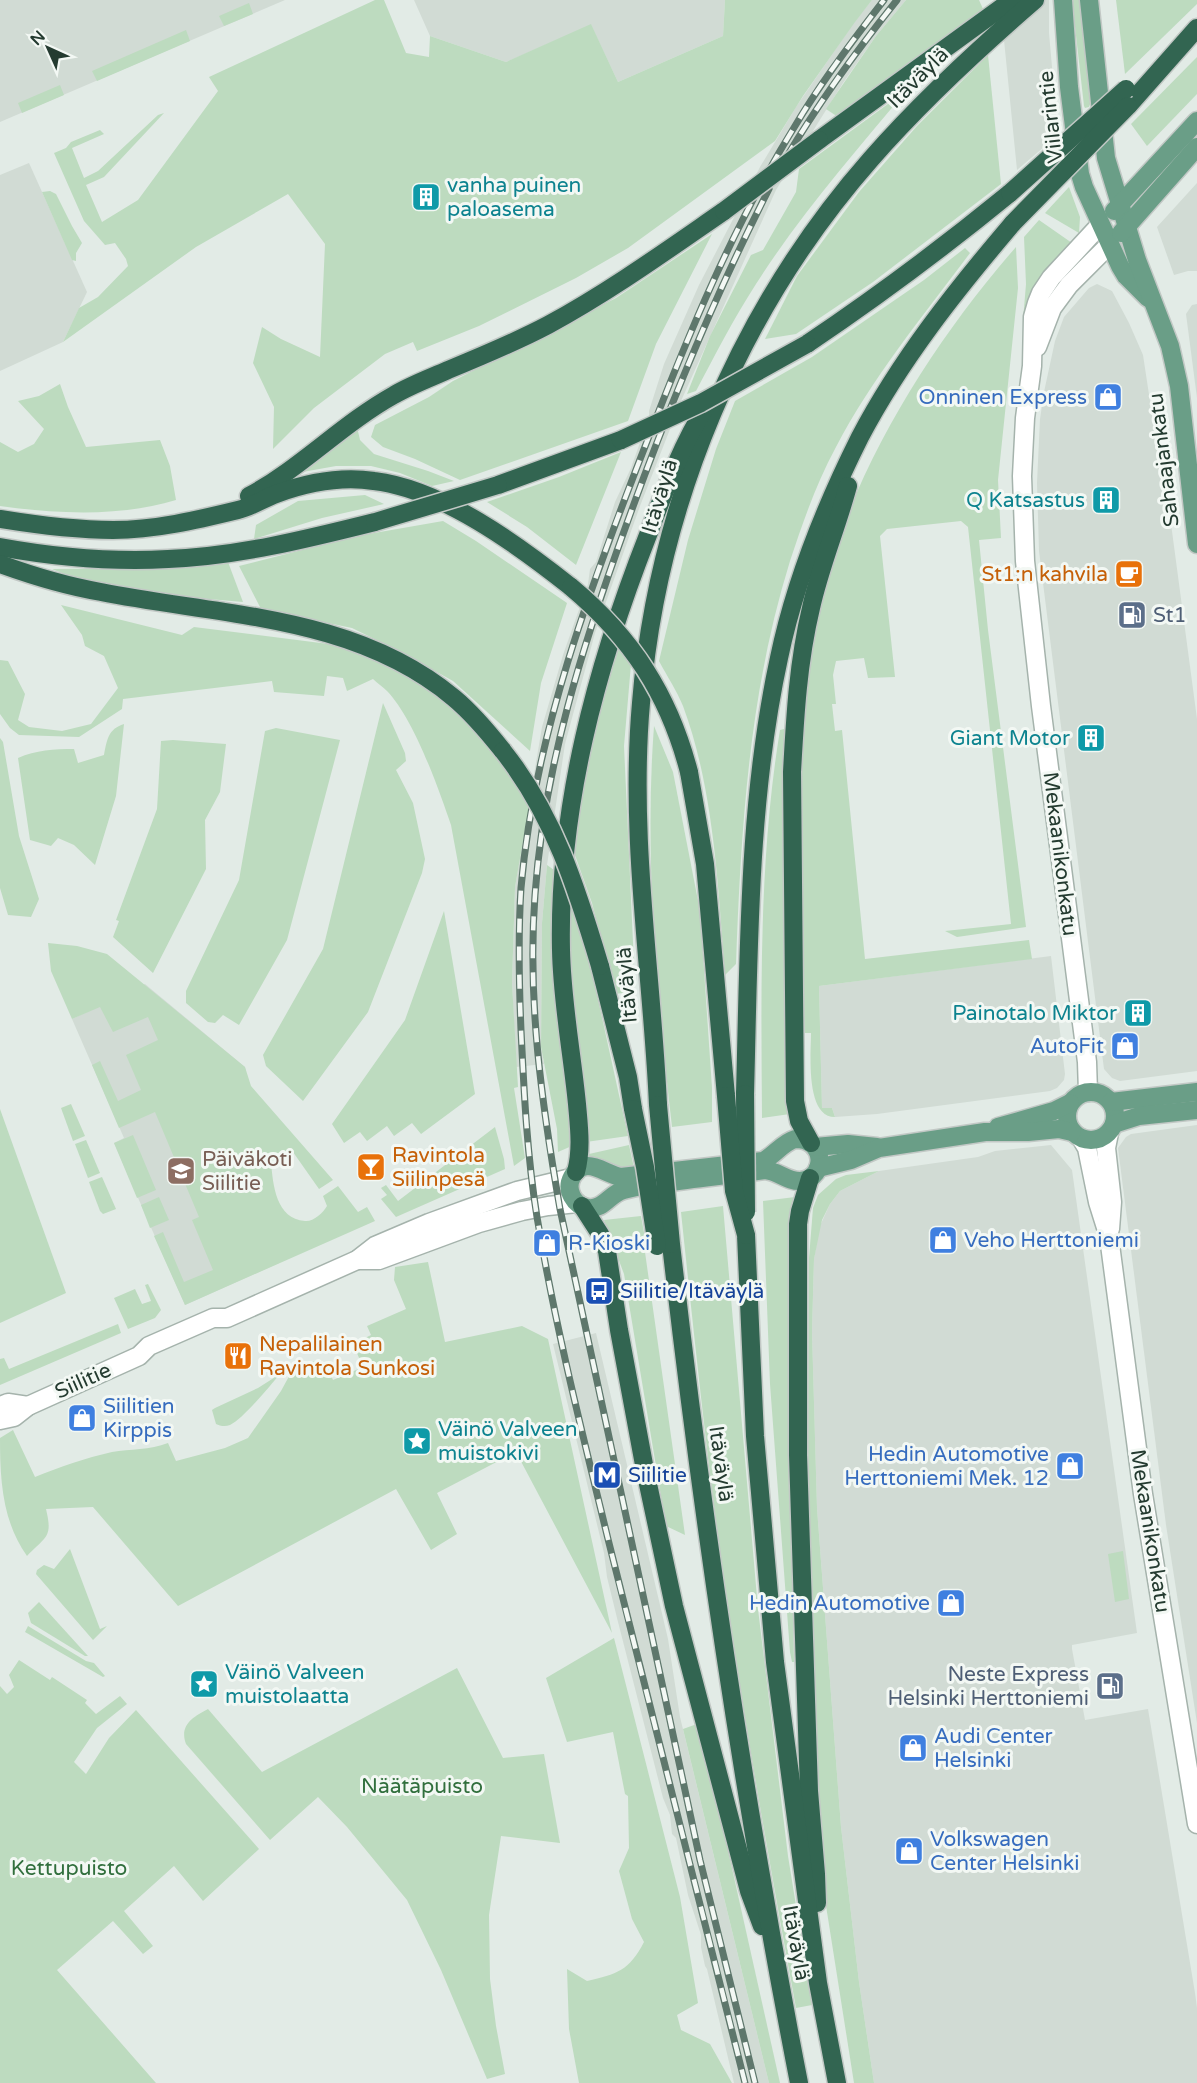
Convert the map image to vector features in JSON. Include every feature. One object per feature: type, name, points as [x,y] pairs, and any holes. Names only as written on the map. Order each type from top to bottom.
[{"type":"highway","points":[[215,515],[280,476],[375,406],[397,393],[547,325],[612,287],[724,211],[1012,0]]},
{"type":"highway","name":"Itäväylä","points":[[799,2083],[777,1967],[726,1660],[681,1330],[664,1245],[658,1105],[648,989],[640,842],[641,704],[658,583],[674,524],[696,454],[744,346],[781,281],[819,224],[869,161],[949,77],[1035,0]]},
{"type":"highway","name":"Itäväylä","points":[[837,2083],[818,1983],[775,1662],[755,1436],[746,1235],[745,1094],[754,847],[769,708],[792,605],[813,544],[860,437],[908,356],[975,267],[1013,223],[1127,98],[1196,29]]},
{"type":"highway","points":[[0,547],[104,559],[168,560],[261,549],[375,522],[498,484],[621,440],[709,399],[807,344],[877,297],[1127,98]]},
{"type":"highway","points":[[574,1175],[580,1144],[573,1061],[562,975],[561,928],[565,835],[573,788],[596,690],[636,566],[691,430],[744,346]]},
{"type":"highway","points":[[813,1144],[799,1120],[795,1101],[792,772],[795,718],[810,609],[842,509],[860,437]]},
{"type":"highway","points":[[0,519],[50,527],[113,530],[164,526],[240,510],[276,494],[326,481],[373,480],[400,486],[466,515],[536,559],[604,616],[641,660],[668,708],[689,772],[705,864],[734,1191],[746,1235]]},
{"type":"highway","points":[[0,564],[46,580],[102,593],[294,625],[346,639],[384,654],[434,683],[461,705],[503,751],[531,789],[553,832],[579,896],[600,966],[628,1077],[645,1167],[664,1245]]},
{"type":"highway","points":[[814,1173],[800,1211],[798,1224],[798,1455],[809,1791],[816,1874],[818,1983]]},
{"type":"highway","points":[[580,1205],[600,1234],[607,1251],[645,1470],[674,1606],[749,1891],[777,1967]]},
{"type":"main road","name":"Viilarintie","points":[[1063,0],[1080,174],[1109,245]]},
{"type":"main road","points":[[1089,0],[1106,158],[1119,205]]},
{"type":"main road","points":[[1100,225],[1197,121]]},
{"type":"main road","points":[[1109,245],[1197,147]]},
{"type":"main road","name":"Sahaajankatu","points":[[1119,205],[1170,346],[1179,386],[1197,544]]},
{"type":"main road","name":"Sahaajankatu","points":[[1109,245],[1126,276],[1153,304]]},
{"type":"main road","points":[[985,1132],[1024,1118],[1054,1111],[1070,1103],[1078,1095],[1088,1092],[1104,1095],[1111,1102],[1116,1114],[1112,1128]]},
{"type":"main road","points":[[1111,1102],[1197,1092]]},
{"type":"main road","points":[[1070,1103],[1067,1118],[1077,1135]]},
{"type":"main road","points":[[879,1148],[848,1144],[813,1144],[803,1139],[795,1139],[787,1142],[771,1157],[762,1161],[621,1177],[599,1167],[583,1167],[574,1175],[570,1191],[580,1205],[595,1208],[625,1189],[772,1171],[798,1181],[879,1148],[985,1132],[1059,1129],[1090,1140],[1098,1139],[1112,1128],[1139,1116],[1197,1110]]},
{"type":"main road","points":[[813,1144],[819,1156],[814,1173]]},
{"type":"street","name":"Mekaanikonkatu","points":[[1088,1092],[1087,1062],[1041,706],[1025,561],[1022,476],[1025,417],[1032,366],[1033,317],[1041,293],[1067,260],[1100,225]]},
{"type":"street","name":"Mekaanikonkatu","points":[[1032,366],[1052,308],[1069,285],[1109,245]]},
{"type":"street","name":"Mekaanikonkatu","points":[[1109,1237],[1112,1203],[1106,1148],[1112,1128]]},
{"type":"street","name":"Mekaanikonkatu","points":[[1077,1135],[1087,1149],[1098,1202],[1109,1237],[1143,1494],[1197,1824]]},
{"type":"street","name":"Siilitie","points":[[0,1420],[14,1417],[28,1406],[139,1356],[153,1356],[218,1329],[227,1318],[357,1260],[375,1246],[429,1223],[517,1191],[574,1175]]},
{"type":"street","name":"Siilitie","points":[[357,1260],[379,1260],[479,1223],[522,1211],[548,1206],[580,1205]]},
{"type":"street","name":"Siilitie","points":[[0,1406],[8,1404],[28,1406]]},
{"type":"shaded area","points":[[0,0],[285,0],[0,122]]},
{"type":"shaded area","points":[[414,0],[725,0],[723,36],[618,82],[591,25],[506,62],[430,36]]},
{"type":"shaded area","points":[[872,0],[906,0],[876,36],[843,83],[776,190],[681,401],[640,506],[595,633],[565,744],[547,865],[542,923],[541,1047],[544,1064],[516,1067],[512,983],[515,887],[542,727],[563,655],[588,584],[590,569],[596,562],[615,502],[631,468],[664,364],[699,285],[760,167],[796,107]]},
{"type":"shaded area","points":[[1000,0],[1049,0],[1049,33],[1058,135],[1017,170]]},
{"type":"shaded area","points":[[29,163],[87,292],[63,342],[0,371],[0,175]]},
{"type":"shaded area","points":[[1197,183],[1197,271],[1174,275],[1157,227]]},
{"type":"shaded area","points":[[1097,284],[1112,291],[1143,355],[1153,421],[1160,441],[1197,719],[1197,1071],[1120,1081],[1112,1078],[1104,1069],[1039,551],[1037,483],[1040,419],[1055,341],[1064,317],[1089,288]]},
{"type":"shaded area","points":[[1197,304],[1197,398],[1186,314],[1192,305]]},
{"type":"shaded area","points":[[1051,956],[1065,1074],[1064,1080],[1057,1088],[1050,1091],[877,1114],[835,1117],[832,1108],[822,1109],[819,986]]},
{"type":"shaded area","name":"Päiväkoti Siilitie","points":[[145,984],[245,1067],[279,1263],[185,1305],[114,1143],[124,1138],[72,1019]]},
{"type":"shaded area","points":[[1197,1125],[1197,1723],[1166,1525],[1118,1148],[1131,1134]]},
{"type":"shaded area","points":[[1051,1145],[1072,1170],[1137,1633],[1072,1645],[1072,1649],[1085,1720],[1148,1709],[1197,2008],[1197,2083],[874,2083],[859,1982],[841,1827],[817,1508],[812,1332],[814,1259],[819,1228],[830,1204],[840,1191],[879,1171],[978,1157],[995,1151]]},
{"type":"shaded area","points":[[596,1333],[668,1639],[680,1717],[769,2083],[734,2083],[705,1966],[701,1935],[688,1895],[676,1838],[672,1834],[670,1815],[663,1798],[617,1618],[604,1553],[553,1344]]},
{"type":"green space","points":[[375,0],[384,0],[406,53],[429,57],[430,36],[506,62],[591,24],[618,82],[723,36],[725,0],[872,0],[803,96],[775,141],[628,248],[576,278],[479,326],[417,351],[413,342],[385,354],[314,408],[273,449],[274,407],[253,363],[262,327],[281,339],[320,357],[325,244],[288,194],[196,247],[63,342],[79,308],[98,297],[128,266],[115,243],[105,245],[84,221],[54,153],[66,148],[71,142],[100,130],[104,134],[72,148],[84,178],[98,171],[158,115],[164,113],[104,177],[86,185],[102,222],[138,200],[218,91],[209,77]]},
{"type":"green space","points":[[906,0],[979,0],[983,9],[838,117],[826,109],[876,36]]},
{"type":"green space","points":[[1072,0],[1080,0],[1090,104],[1085,108],[1084,106]]},
{"type":"green space","points":[[1116,0],[1197,0],[1197,4],[1125,74]]},
{"type":"green space","points":[[249,3],[253,14],[224,26],[219,16]]},
{"type":"green space","points":[[186,30],[190,41],[97,81],[92,71]]},
{"type":"green space","points":[[988,55],[1001,184],[873,282],[796,334],[765,339],[797,276],[859,192],[917,126]]},
{"type":"green space","points":[[1197,57],[1197,94],[1147,146],[1131,124]]},
{"type":"green space","points":[[60,85],[64,95],[22,113],[18,103]]},
{"type":"green space","points":[[907,90],[828,184],[791,233],[748,297],[696,391],[687,394],[710,336],[751,255],[763,250],[796,192],[799,169]]},
{"type":"green space","points":[[1069,187],[1080,217],[1079,233],[1045,213]]},
{"type":"green space","points":[[50,191],[56,194],[82,243],[76,253],[76,261],[72,260],[42,192]]},
{"type":"green space","points":[[1039,220],[1072,243],[1027,310],[1023,320],[1026,284],[1024,237]]},
{"type":"green space","points":[[712,234],[656,344],[628,421],[460,480],[383,447],[371,437],[375,425],[429,397],[453,381],[616,298]]},
{"type":"green space","points":[[1016,247],[1018,288],[998,480],[1001,538],[979,540],[988,630],[1026,927],[957,937],[945,931],[1011,924],[968,527],[961,521],[887,529],[880,536],[895,677],[868,678],[864,658],[836,661],[833,675],[836,704],[832,704],[835,731],[842,730],[865,959],[1029,940],[1032,959],[819,986],[822,1108],[832,1108],[835,1117],[825,1114],[814,1096],[811,1033],[805,1033],[803,1005],[800,855],[802,742],[809,664],[816,624],[837,545],[869,466],[890,426],[912,387],[962,313]]},
{"type":"green space","points":[[965,248],[970,253],[899,348],[850,421],[816,489],[790,561],[776,611],[756,710],[744,811],[736,964],[725,975],[713,839],[702,771],[683,706],[659,661],[688,540],[716,449],[735,401],[812,357],[924,280]]},
{"type":"green space","points":[[60,384],[86,447],[160,440],[170,466],[176,500],[133,509],[89,512],[44,511],[0,506],[0,442],[18,452],[34,444],[44,429],[18,401],[39,396]]},
{"type":"green space","points":[[357,427],[360,440],[374,454],[454,481],[432,486],[400,473],[371,466],[336,466],[297,473]]},
{"type":"green space","points":[[621,452],[576,565],[527,527],[487,502],[559,477]]},
{"type":"green space","points":[[365,495],[384,504],[322,518],[254,539],[256,525],[298,501]]},
{"type":"green space","points":[[443,521],[567,603],[541,683],[530,751],[453,681],[399,651],[352,628],[261,609],[239,566],[357,536]]},
{"type":"green space","points":[[228,562],[243,602],[163,595],[84,582],[52,569],[165,568]]},
{"type":"green space","points":[[61,605],[182,635],[194,627],[352,647],[412,676],[472,722],[513,778],[529,807],[515,887],[512,983],[518,1087],[514,1088],[525,1158],[514,1166],[451,825],[416,736],[407,718],[387,691],[373,679],[347,691],[343,678],[327,676],[324,696],[274,692],[272,681],[123,699],[122,709],[79,737],[19,735],[10,728],[0,714],[0,660],[8,661],[25,694],[18,720],[29,727],[62,731],[91,724],[118,688],[104,656],[85,646],[82,635]]},
{"type":"green space","points":[[615,644],[631,664],[624,746],[634,964],[629,965],[630,992],[615,994],[592,903],[570,841],[590,743]]},
{"type":"green space","points":[[383,703],[405,753],[406,761],[396,770],[413,803],[425,859],[422,873],[368,1012],[303,1101],[266,1066],[263,1055],[323,949]]},
{"type":"green space","points":[[124,724],[116,796],[95,865],[74,845],[58,838],[51,846],[30,840],[18,758],[59,749],[74,749],[78,763],[104,755],[111,732]]},
{"type":"green space","points":[[654,726],[673,772],[700,911],[712,1088],[712,1122],[672,1127],[661,1027],[651,877],[650,826]]},
{"type":"green space","points":[[276,728],[340,740],[287,940],[239,1025],[223,1015],[215,1023],[208,1022],[186,1003],[186,991],[239,880],[265,731]]},
{"type":"green space","points":[[788,728],[790,1114],[762,1118],[762,972],[768,826],[780,730]]},
{"type":"green space","points":[[0,738],[3,742],[19,836],[39,899],[31,917],[8,915],[0,888]]},
{"type":"green space","points":[[161,741],[226,744],[220,792],[205,820],[206,869],[153,973],[113,937],[119,921],[116,920],[157,809]]},
{"type":"green space","points":[[547,865],[554,870],[554,940],[561,1050],[575,1135],[574,1145],[558,1152],[557,1129],[541,1047],[542,923]]},
{"type":"green space","points":[[568,890],[592,972],[628,1136],[586,1142],[566,962]]},
{"type":"green space","points":[[444,911],[475,1094],[421,1134],[412,1123],[394,1136],[387,1126],[367,1141],[360,1132],[344,1143],[332,1124],[405,1020]]},
{"type":"green space","name":"Päiväkoti Siilitie","points":[[48,943],[77,946],[107,954],[245,1067],[251,1086],[333,1180],[319,1189],[293,1152],[282,1152],[271,1162],[275,1190],[282,1208],[288,1214],[295,1219],[305,1221],[314,1219],[327,1206],[323,1196],[338,1186],[358,1212],[367,1207],[375,1221],[185,1305],[154,1236],[163,1232],[184,1282],[213,1270],[192,1220],[199,1217],[155,1112],[119,1128],[92,1065],[100,1061],[118,1101],[141,1090],[126,1055],[158,1040],[148,1017],[113,1032],[100,1007],[72,1019],[51,971]]},
{"type":"green space","points":[[71,1104],[85,1136],[73,1141],[61,1108]]},
{"type":"green space","points":[[0,1109],[66,1293],[0,1323]]},
{"type":"green space","points":[[495,1127],[505,1169],[396,1217],[381,1199],[387,1195],[381,1188],[386,1185],[398,1201]]},
{"type":"green space","points":[[133,1135],[156,1190],[137,1198],[114,1143]]},
{"type":"green space","points":[[86,1140],[100,1173],[88,1178],[75,1144]]},
{"type":"green space","points":[[629,1145],[634,1168],[616,1166],[589,1157],[589,1154]]},
{"type":"green space","points":[[879,1171],[840,1191],[830,1204],[822,1220],[814,1259],[812,1332],[817,1508],[841,1827],[859,1982],[874,2083],[854,2083],[824,1893],[817,1818],[808,1513],[809,1258],[813,1208],[818,1195],[836,1179],[846,1175]]},
{"type":"green space","points":[[102,1177],[116,1209],[103,1214],[89,1182]]},
{"type":"green space","points":[[159,1197],[169,1220],[150,1228],[141,1205]]},
{"type":"green space","points":[[795,1197],[791,1516],[794,1662],[792,1662],[770,1384],[763,1201]]},
{"type":"green space","points":[[723,1206],[758,1609],[788,1856],[812,2005],[796,2008],[740,1689],[724,1582],[706,1443],[681,1212]]},
{"type":"green space","points":[[641,1216],[685,1535],[666,1526],[624,1274],[604,1220]]},
{"type":"green space","points":[[428,1262],[445,1342],[522,1326],[548,1339],[612,1633],[516,1452],[437,1493],[457,1534],[431,1550],[396,1489],[178,1606],[93,1507],[46,1509],[49,1526],[46,1536],[27,1556],[12,1529],[7,1514],[2,1484],[0,1438],[13,1430],[35,1477],[102,1454],[168,1443],[176,1461],[225,1448],[248,1438],[281,1391],[293,1369],[320,1360],[327,1367],[333,1380],[363,1367],[353,1344],[371,1335],[367,1326],[406,1309],[394,1280],[395,1267]]},
{"type":"green space","points":[[148,1284],[161,1310],[155,1318],[128,1329],[114,1298],[135,1289],[142,1304],[151,1301],[145,1285]]},
{"type":"green space","points":[[118,1324],[121,1333],[0,1385],[0,1359],[4,1358],[9,1369]]},
{"type":"green space","points":[[280,1374],[235,1422],[226,1426],[216,1424],[212,1410],[258,1388]]},
{"type":"green space","points":[[70,1549],[100,1629],[107,1626],[93,1640],[36,1574],[37,1570],[44,1565],[54,1569]]},
{"type":"green space","points":[[1123,1551],[1129,1599],[1115,1602],[1108,1554]]},
{"type":"green space","points":[[39,1602],[88,1656],[31,1623],[28,1613]]},
{"type":"green space","points":[[28,1626],[86,1661],[94,1663],[105,1676],[103,1677],[25,1632]]},
{"type":"green space","points":[[614,1638],[680,1897],[698,2003],[677,2015],[681,2030],[710,2044],[732,2083],[579,2083],[569,2029],[567,1969],[587,1981],[606,1976],[627,1965],[644,1942],[632,1919],[619,1871],[629,1848],[628,1796],[625,1794],[613,1732],[567,1742],[546,1678]]},
{"type":"green space","name":"Kettupuisto","points":[[19,1660],[50,1680],[52,1677],[87,1700],[85,1703],[96,1714],[120,1696],[127,1704],[97,1728],[74,1762],[86,1774],[109,1738],[136,1710],[259,1849],[203,1901],[174,1866],[124,1911],[153,1946],[143,1954],[113,1921],[57,1970],[156,2083],[0,2083],[0,1686],[7,1694],[14,1687],[9,1675]]},
{"type":"green space","name":"Näätäpuisto","points":[[457,1668],[503,1758],[544,1754],[560,1843],[501,1836],[489,1915],[490,1979],[505,2074],[487,2079],[441,1970],[407,1900],[347,1827],[318,1797],[270,1840],[186,1744],[184,1737],[189,1722],[208,1709],[262,1772]]},
{"type":"green space","points":[[697,1724],[780,2083],[769,2083],[683,1729]]},
{"type":"railway","points":[[745,2083],[598,1499],[544,1257],[528,1147],[525,1100],[519,977],[521,888],[538,774],[568,662],[605,551],[678,362],[732,242],[773,164],[826,78],[884,0]]},
{"type":"railway","points":[[786,158],[839,77],[897,0]]},
{"type":"railway","points":[[755,2083],[700,1860],[560,1209],[547,1131],[538,1052],[533,934],[535,895],[547,799],[568,706],[595,614],[675,396],[729,271],[769,189]]},
{"type":"place","name":"vanha puinen paloasema","points":[[426,197]]},
{"type":"place","name":"Onninen Express","points":[[1108,397]]},
{"type":"place","name":"Q Katsastus","points":[[1106,500]]},
{"type":"place","name":"St1:n kahvila","points":[[1129,574]]},
{"type":"place","name":"St1","points":[[1132,615]]},
{"type":"place","name":"Giant Motor","points":[[1091,738]]},
{"type":"place","name":"Painotalo Miktor","points":[[1138,1013]]},
{"type":"place","name":"AutoFit","points":[[1125,1046]]},
{"type":"place","name":"Ravintola Siilinpesä","points":[[371,1167]]},
{"type":"place","name":"Päiväkoti Siilitie","points":[[181,1171]]},
{"type":"place","name":"Veho Herttoniemi","points":[[943,1240]]},
{"type":"place","name":"R-Kioski","points":[[547,1243]]},
{"type":"place","name":"Siilitie/Itäväylä","points":[[599,1291]]},
{"type":"place","name":"Nepalilainen Ravintola Sunkosi","points":[[238,1356]]},
{"type":"place","name":"Siilitien Kirppis","points":[[82,1418]]},
{"type":"place","name":"Väinö Valveen muistokivi","points":[[417,1441]]},
{"type":"place","name":"Hedin Automotive Herttoniemi Mek. 12","points":[[1070,1466]]},
{"type":"place","name":"Siilitie","points":[[607,1475]]},
{"type":"place","name":"Hedin Automotive","points":[[951,1603]]},
{"type":"place","name":"Väinö Valveen muistolaatta","points":[[204,1684]]},
{"type":"place","name":"Neste Express Helsinki Herttoniemi","points":[[1110,1686]]},
{"type":"place","name":"Audi Center Helsinki","points":[[913,1748]]},
{"type":"place","name":"Volkswagen Center Helsinki","points":[[909,1851]]}]
